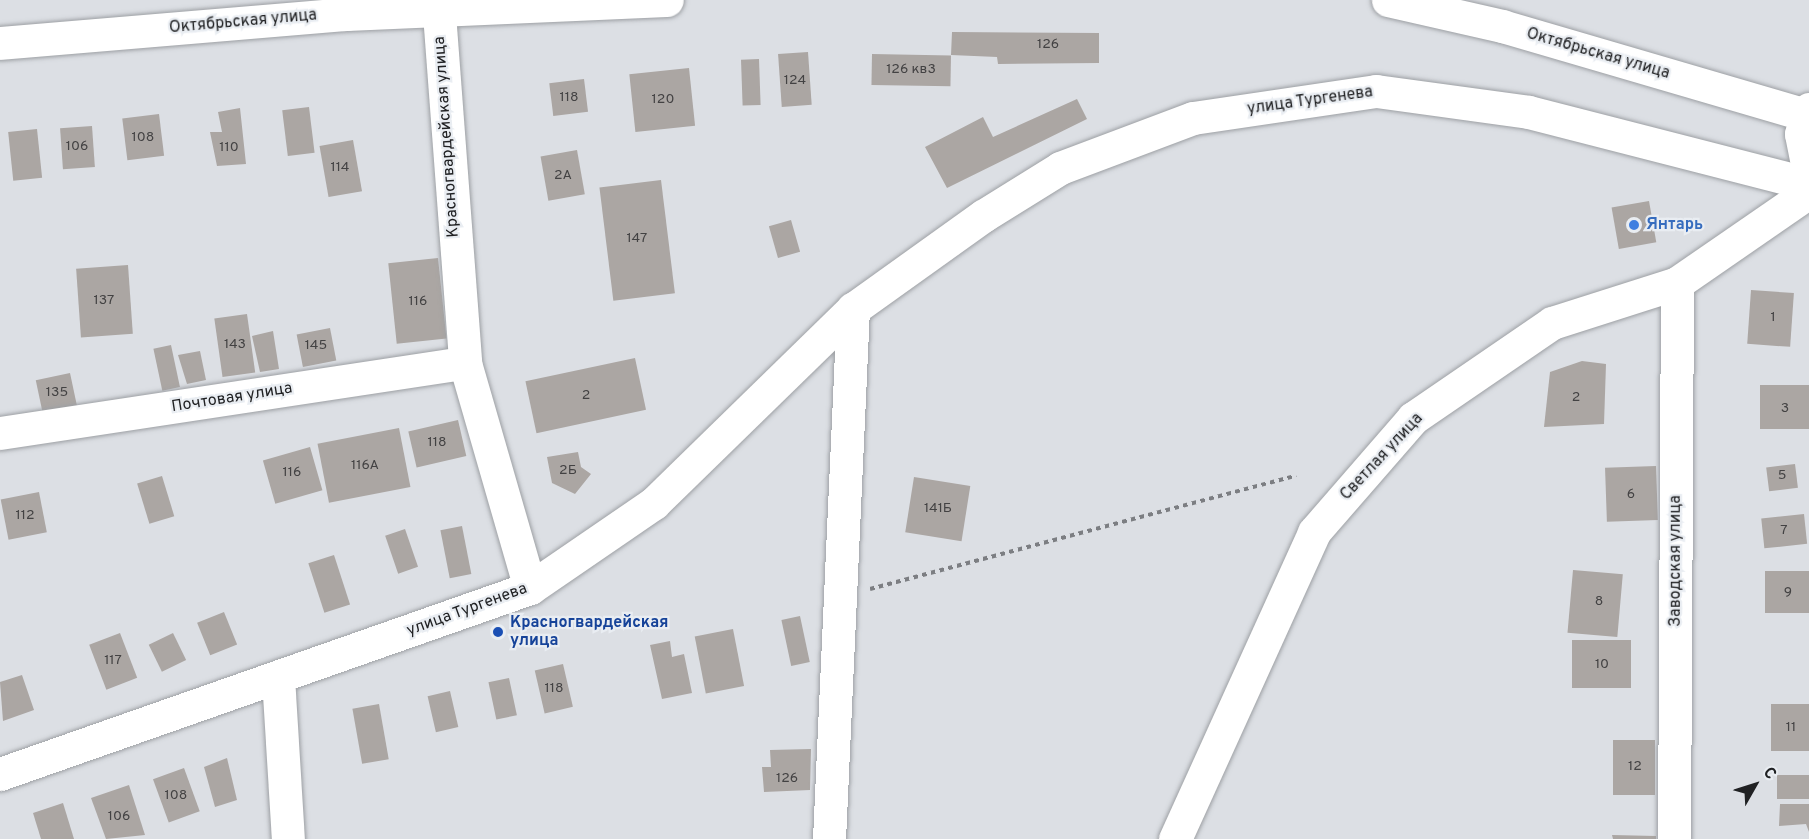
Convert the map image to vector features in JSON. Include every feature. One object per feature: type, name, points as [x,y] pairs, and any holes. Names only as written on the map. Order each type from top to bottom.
[{"type":"street","name":"Октябрьская улица","points":[[0,43],[437,5],[667,0]]},
{"type":"street","name":"Октябрьская улица","points":[[1388,0],[1502,26],[1807,112]]},
{"type":"street","name":"Красногвардейская улица","points":[[437,5],[465,363],[530,588]]},
{"type":"street","name":"улица Тургенева","points":[[0,774],[530,588],[654,503],[853,309],[1060,168],[1193,118],[1376,91],[1529,112],[1809,184]]},
{"type":"street","points":[[1807,112],[1802,152],[1809,174]]},
{"type":"street","name":"Светлая улица","points":[[1175,839],[1314,532],[1413,418],[1552,323],[1677,284],[1809,192]]},
{"type":"street","name":"Заводская улица","points":[[1674,839],[1677,284]]},
{"type":"street","points":[[829,839],[853,309]]},
{"type":"street","name":"Почтовая улица","points":[[0,433],[465,363]]},
{"type":"street","points":[[278,677],[288,839]]},
{"type":"path","points":[[866,590],[1296,476]]},
{"type":"building","points":[[952,32],[1099,33],[1099,63],[998,64],[997,57],[951,55]]},
{"type":"building","points":[[808,52],[812,105],[782,107],[778,54]]},
{"type":"building","points":[[872,54],[951,55],[950,86],[871,85]]},
{"type":"building","points":[[759,59],[761,105],[743,106],[741,60]]},
{"type":"building","points":[[689,68],[695,126],[635,132],[629,74]]},
{"type":"building","points":[[584,79],[588,112],[553,116],[549,83]]},
{"type":"building","points":[[1077,99],[1087,119],[947,188],[925,147],[983,117],[993,137]]},
{"type":"building","points":[[309,107],[315,153],[288,156],[282,110]]},
{"type":"building","points":[[240,108],[246,164],[217,166],[210,132],[222,132],[218,112]]},
{"type":"building","points":[[159,114],[164,156],[127,160],[122,119]]},
{"type":"building","points":[[92,126],[95,167],[63,169],[60,128]]},
{"type":"building","points":[[37,129],[42,178],[13,181],[8,132]]},
{"type":"building","points":[[353,140],[362,191],[329,197],[320,146]]},
{"type":"building","points":[[577,150],[585,194],[548,201],[541,156]]},
{"type":"building","points":[[661,180],[675,293],[613,301],[599,188]]},
{"type":"building","name":"Янтарь","points":[[1649,201],[1656,242],[1619,249],[1612,208]]},
{"type":"building","points":[[791,220],[800,252],[778,258],[769,226]]},
{"type":"building","points":[[438,258],[446,339],[397,344],[388,263]]},
{"type":"building","points":[[128,265],[133,334],[81,337],[76,269]]},
{"type":"building","points":[[1751,290],[1794,293],[1790,347],[1747,344]]},
{"type":"building","points":[[247,314],[255,372],[223,377],[214,319]]},
{"type":"building","points":[[330,328],[336,360],[303,367],[297,334]]},
{"type":"building","points":[[273,331],[279,369],[260,372],[252,336]]},
{"type":"building","points":[[171,345],[180,387],[162,391],[153,349]]},
{"type":"building","points":[[200,351],[206,380],[187,384],[178,355]]},
{"type":"building","points":[[635,358],[646,410],[536,433],[525,381]]},
{"type":"building","points":[[1582,361],[1606,364],[1604,424],[1544,427],[1550,372]]},
{"type":"building","points":[[70,373],[77,407],[43,415],[36,380]]},
{"type":"building","points":[[1760,385],[1809,385],[1809,429],[1760,429]]},
{"type":"building","points":[[458,420],[466,456],[417,468],[408,431]]},
{"type":"building","points":[[399,428],[410,487],[329,503],[318,444]]},
{"type":"building","points":[[310,447],[322,490],[275,504],[263,461]]},
{"type":"building","points":[[578,452],[581,467],[591,474],[575,494],[552,483],[547,457]]},
{"type":"building","points":[[1795,464],[1798,488],[1769,491],[1766,468]]},
{"type":"building","points":[[1656,466],[1658,520],[1607,522],[1605,468]]},
{"type":"building","points":[[162,476],[174,516],[149,524],[137,484]]},
{"type":"building","points":[[914,477],[970,486],[962,541],[905,532]]},
{"type":"building","points":[[39,492],[47,532],[9,540],[1,499]]},
{"type":"building","points":[[1804,514],[1807,544],[1764,548],[1761,518]]},
{"type":"building","points":[[462,526],[471,574],[450,578],[440,530]]},
{"type":"building","points":[[405,529],[418,567],[398,574],[385,536]]},
{"type":"building","points":[[334,555],[350,604],[324,613],[308,563]]},
{"type":"building","points":[[1573,570],[1623,574],[1617,637],[1568,633]]},
{"type":"building","points":[[1765,571],[1809,571],[1809,613],[1765,613]]},
{"type":"building","points":[[224,612],[237,644],[210,655],[197,623]]},
{"type":"building","points":[[800,616],[810,662],[791,666],[781,620]]},
{"type":"building","points":[[733,629],[744,686],[706,693],[695,636]]},
{"type":"building","points":[[120,633],[137,678],[106,690],[89,645]]},
{"type":"building","points":[[173,633],[186,660],[162,672],[149,645]]},
{"type":"building","points":[[1572,640],[1631,640],[1631,688],[1572,688]]},
{"type":"building","points":[[670,641],[672,657],[684,654],[692,693],[662,699],[650,645]]},
{"type":"building","points":[[563,664],[573,707],[545,713],[535,671]]},
{"type":"building","points":[[22,675],[34,710],[3,721],[0,682]]},
{"type":"building","points":[[509,678],[517,715],[496,720],[488,682]]},
{"type":"building","points":[[450,691],[458,727],[436,732],[428,696]]},
{"type":"building","points":[[379,704],[389,759],[362,764],[352,709]]},
{"type":"building","points":[[1771,704],[1809,704],[1809,751],[1771,751]]},
{"type":"building","points":[[1613,740],[1655,740],[1655,795],[1613,795]]},
{"type":"building","points":[[811,749],[810,790],[764,792],[762,767],[771,767],[770,750]]},
{"type":"building","points":[[227,758],[237,800],[215,807],[204,767]]},
{"type":"building","points":[[184,768],[200,811],[169,823],[153,779]]},
{"type":"building","points":[[1777,775],[1809,775],[1809,799],[1777,799]]},
{"type":"building","points":[[129,785],[145,835],[106,839],[91,798]]},
{"type":"building","points":[[63,803],[74,839],[41,839],[33,813]]},
{"type":"building","points":[[1780,804],[1809,804],[1809,832],[1806,824],[1779,826]]},
{"type":"building","points":[[1612,835],[1656,836],[1656,839],[1613,839]]},
{"type":"place","name":"Янтарь","points":[[1634,225]]},
{"type":"place","name":"Красногвардейская улица","points":[[498,632]]}]
